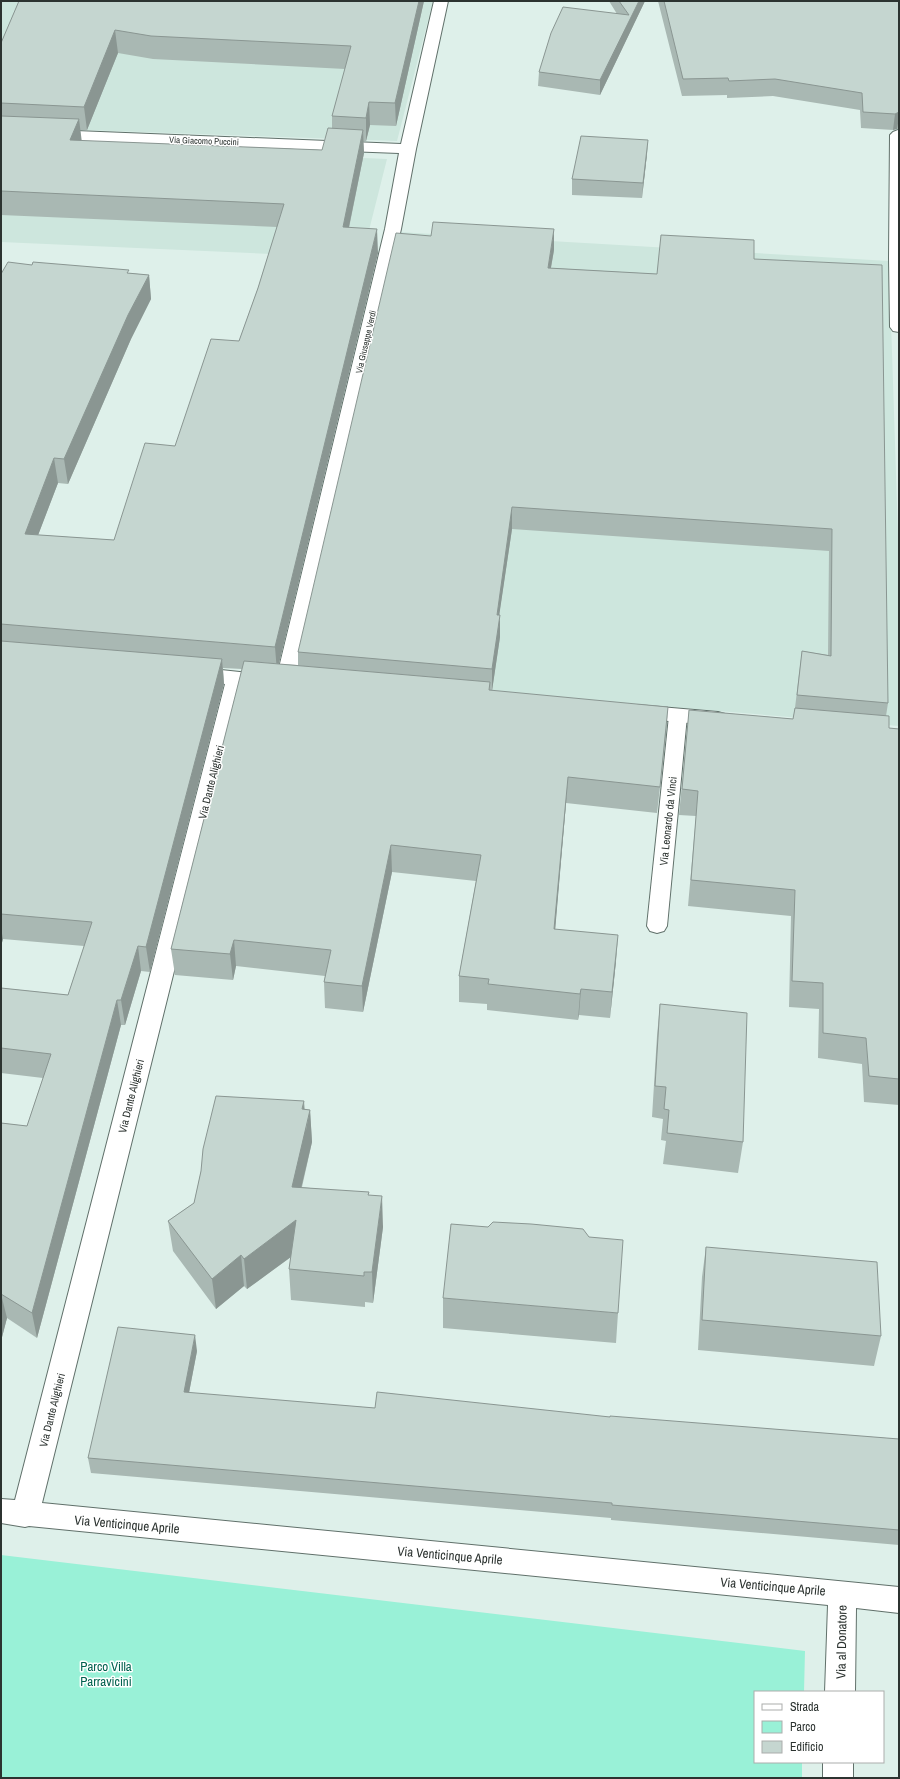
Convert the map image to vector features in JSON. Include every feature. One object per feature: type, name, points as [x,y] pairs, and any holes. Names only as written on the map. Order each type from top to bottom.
[{"type":"street","name":"Via Giuseppe Verdi","points":[[237,678],[294,683],[393,229],[408,149],[442,1]]},
{"type":"street","name":"Via Giacomo Puccini","points":[[1,133],[408,149]]},
{"type":"street","points":[[898,135],[897,258],[899,327]]},
{"type":"street","points":[[174,672],[237,678]]},
{"type":"street","name":"Via Dante Alighieri","points":[[13,1513],[237,678]]},
{"type":"street","points":[[615,710],[734,720]]},
{"type":"street","name":"Via Venticinque Aprile","points":[[13,1513],[842,1592],[899,1600]]},
{"type":"street","name":"Via al Donatore","points":[[840,1691],[842,1592]]},
{"type":"street","points":[[838,1763],[838,1778]]},
{"type":"lane","name":"Via Leonardo da Vinci","points":[[657,926],[678,716]]},
{"type":"shaded area","points":[[1,1],[433,1],[397,141],[1,127]]},
{"type":"shaded area","points":[[1,142],[387,159],[362,258],[1,242]]},
{"type":"shaded area","points":[[399,232],[889,261],[899,565],[899,726],[296,676]]},
{"type":"green space","name":"Parco Villa Parravicini","points":[[1,1555],[805,1651],[804,1691],[754,1691],[754,1763],[802,1763],[802,1778],[1,1778]]},
{"type":"building","points":[[19,1],[419,1],[395,103],[369,102],[366,118],[332,116],[351,46],[151,36],[115,30],[84,107],[1,103],[1,43]]},
{"type":"building","points":[[619,1],[639,1],[600,80],[539,72],[551,33],[563,7],[629,15]]},
{"type":"building","points":[[664,1],[899,1],[899,112],[895,114],[863,112],[862,93],[775,79],[729,81],[728,78],[683,79]]},
{"type":"building","points":[[1,116],[79,119],[70,140],[322,150],[328,128],[363,130],[343,227],[377,229],[275,647],[1,624],[1,274],[8,262],[32,265],[33,262],[129,270],[127,273],[149,275],[128,315],[64,459],[54,458],[25,534],[114,540],[145,443],[175,446],[211,339],[239,341],[258,288],[284,204],[1,191]]},
{"type":"building","points":[[581,136],[648,140],[643,183],[572,179]]},
{"type":"building","points":[[433,222],[554,229],[548,268],[657,274],[661,235],[754,240],[754,259],[882,265],[888,703],[797,695],[802,651],[831,656],[832,529],[512,507],[497,615],[500,615],[492,669],[298,652],[396,233],[431,236]]},
{"type":"building","points":[[1,641],[222,659],[146,947],[138,946],[121,1000],[117,1000],[32,1313],[1,1294],[1,1123],[27,1126],[51,1054],[1,1048],[1,988],[68,995],[92,922],[1,914]]},
{"type":"building","points":[[244,661],[490,682],[489,690],[668,707],[660,787],[568,777],[554,929],[618,935],[612,992],[581,989],[580,994],[488,984],[489,979],[459,976],[481,855],[391,845],[362,986],[324,982],[331,950],[234,940],[230,954],[171,949]]},
{"type":"building","points":[[795,708],[889,716],[889,728],[899,729],[899,1079],[869,1076],[866,1038],[823,1033],[823,983],[792,981],[795,890],[691,880],[698,791],[682,789],[689,710],[793,719]]},
{"type":"building","points":[[660,1004],[747,1013],[743,1142],[667,1133],[669,1110],[664,1109],[666,1087],[655,1086]]},
{"type":"building","points":[[216,1096],[304,1101],[302,1109],[310,1110],[292,1187],[369,1192],[368,1195],[382,1196],[372,1272],[364,1272],[364,1276],[289,1269],[296,1220],[244,1259],[241,1255],[212,1279],[168,1221],[194,1203],[201,1171],[203,1149]]},
{"type":"building","points":[[493,1222],[583,1229],[589,1237],[623,1240],[618,1313],[443,1298],[451,1224],[488,1227]]},
{"type":"building","points":[[706,1247],[877,1262],[881,1336],[702,1320]]},
{"type":"building","points":[[118,1327],[195,1335],[184,1392],[375,1408],[377,1392],[610,1417],[899,1439],[899,1530],[612,1505],[612,1503],[88,1458]]}]
